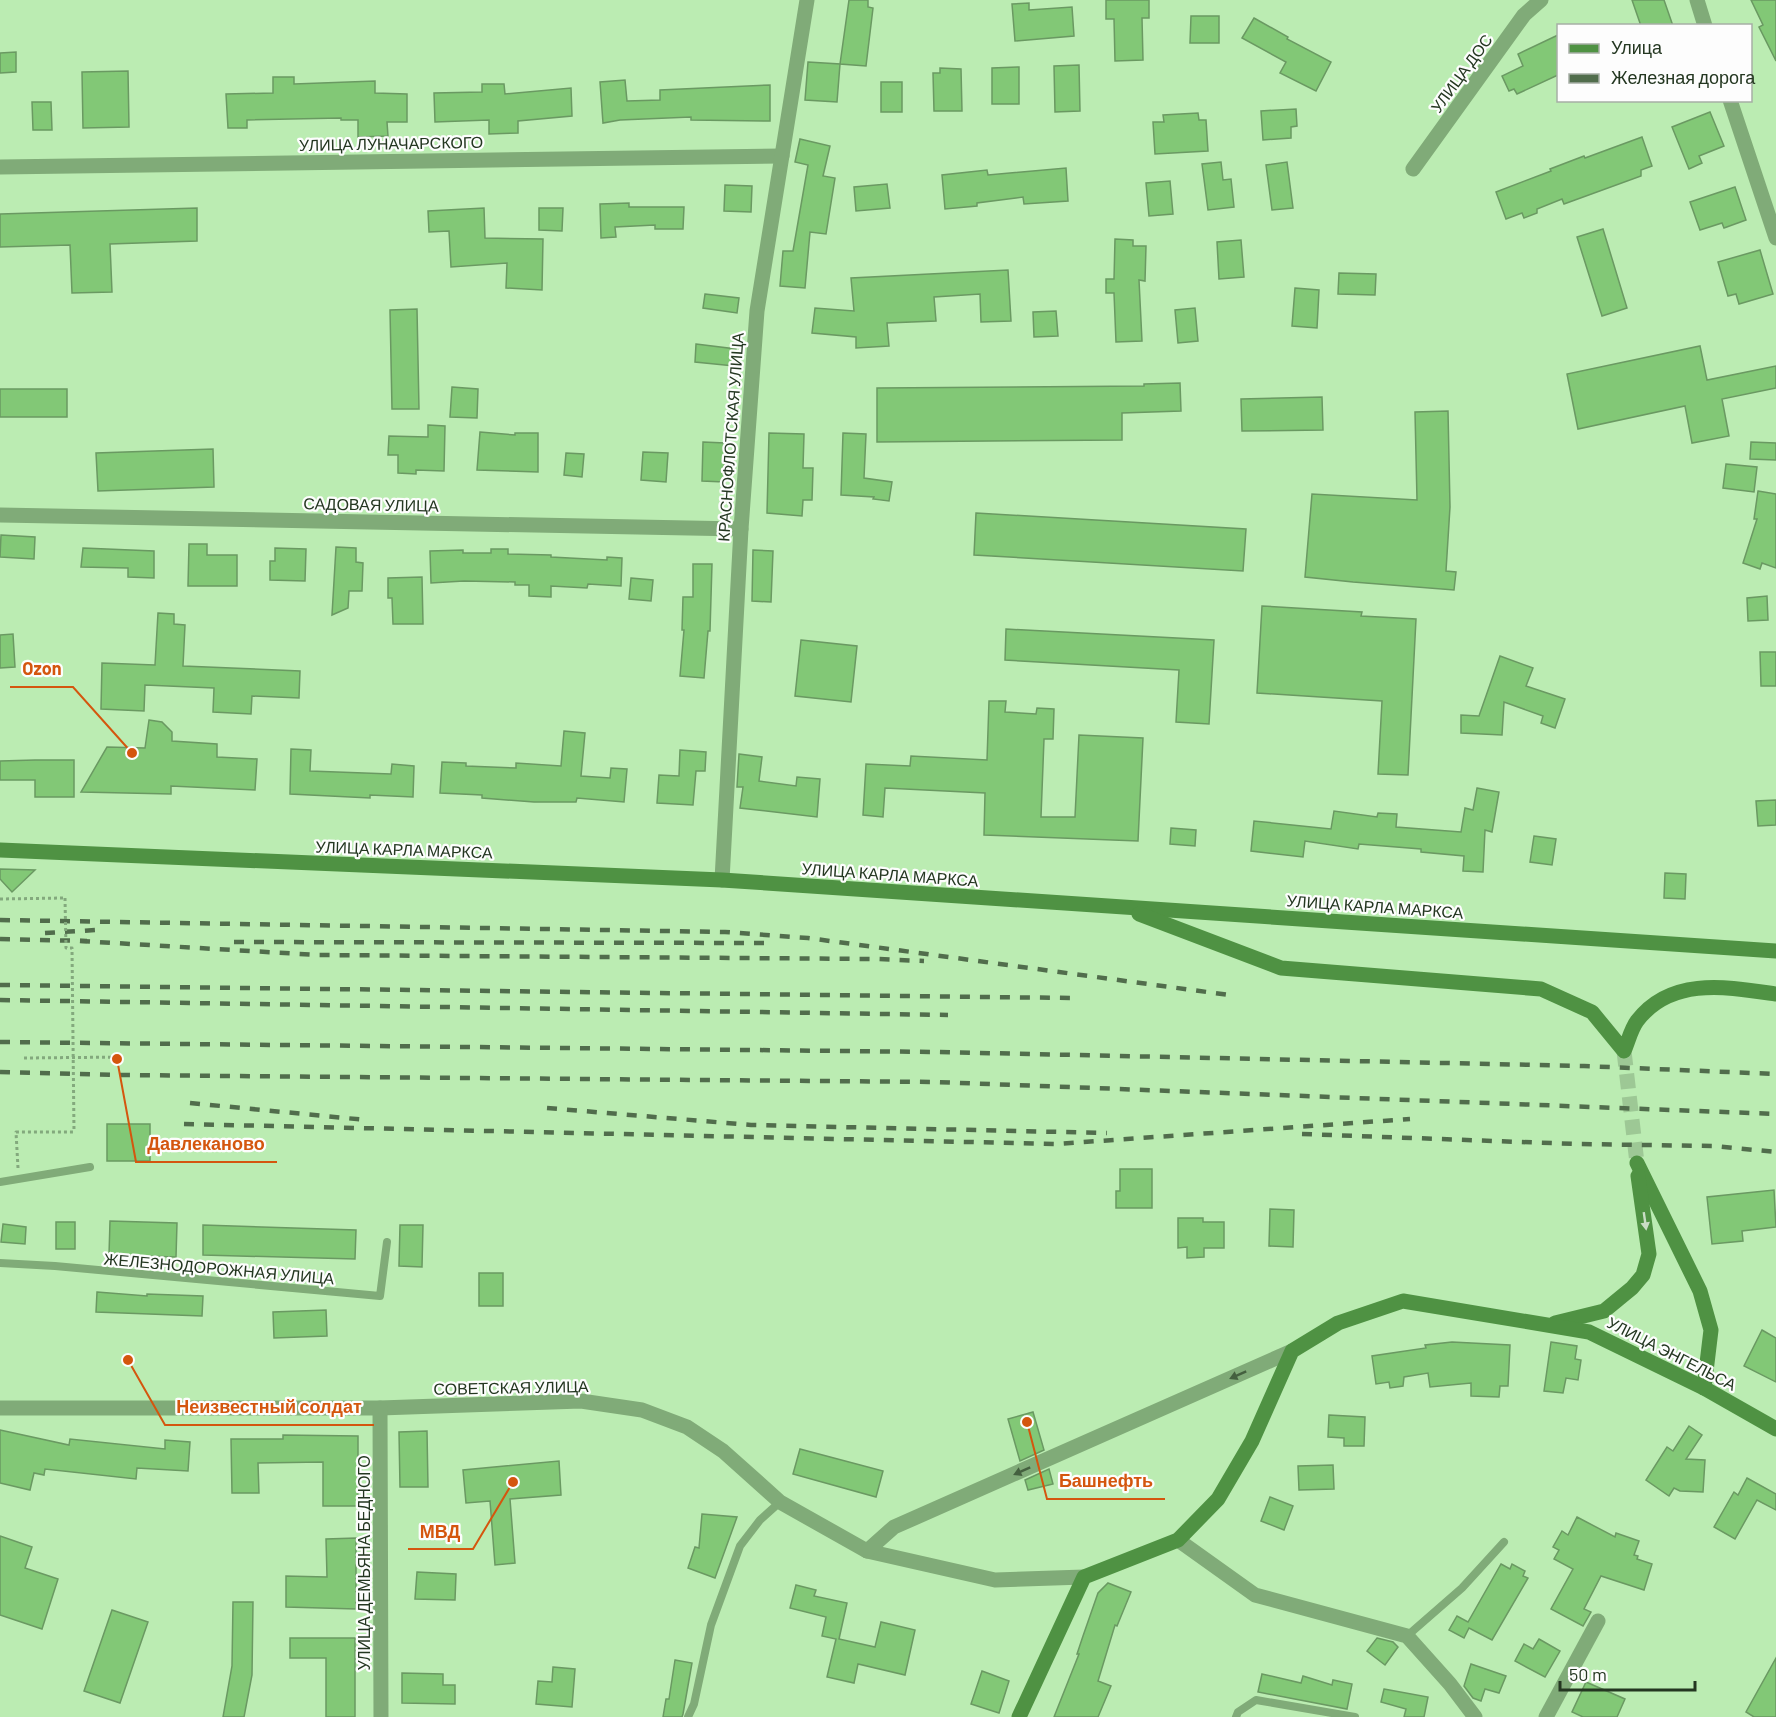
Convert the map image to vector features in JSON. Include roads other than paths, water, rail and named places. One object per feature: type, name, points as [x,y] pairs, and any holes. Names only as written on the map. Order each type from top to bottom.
[{"type":"street","name":"КРАСНОФЛОТСКАЯ УЛИЦА","points":[[722,880],[741,529],[757,311],[807,0]]},
{"type":"street","name":"УЛИЦА ДОС","points":[[1413,169],[1524,15],[1541,0]]},
{"type":"street","points":[[1697,0],[1705,24]]},
{"type":"street","points":[[1731,102],[1776,238]]},
{"type":"street","name":"УЛИЦА ЛУНАЧАРСКОГО","points":[[0,167],[782,156]]},
{"type":"street","name":"САДОВАЯ УЛИЦА","points":[[0,515],[741,529]]},
{"type":"street","name":"УЛИЦА КАРЛА МАРКСА","points":[[0,850],[722,880],[1776,951]]},
{"type":"street","points":[[1122,908],[1281,968],[1541,989],[1592,1012],[1624,1051],[1636,1022],[1656,1001],[1689,988],[1724,987],[1776,994]]},
{"type":"street","points":[[1550,1325],[1604,1311],[1632,1288],[1642,1275],[1649,1254],[1637,1163],[1700,1291],[1711,1330],[1704,1388]]},
{"type":"street","name":"УЛИЦА ЭНГЕЛЬСА","points":[[1292,1351],[1338,1323],[1403,1301],[1589,1332],[1704,1388],[1776,1429]]},
{"type":"street","points":[[1019,1717],[1084,1577],[1178,1540],[1218,1499],[1252,1440],[1292,1351]]},
{"type":"street","points":[[867,1551],[894,1527],[1292,1351]]},
{"type":"street","name":"СОВЕТСКАЯ УЛИЦА","points":[[0,1408],[380,1408],[581,1401],[642,1410],[687,1427],[723,1451],[780,1502],[867,1551],[995,1580],[1084,1577]]},
{"type":"street","name":"УЛИЦА ДЕМЬЯНА БЕДНОГО","points":[[380,1408],[381,1717]]},
{"type":"street","points":[[1178,1540],[1255,1595],[1407,1636],[1450,1684],[1475,1717]]},
{"type":"street","points":[[1546,1717],[1598,1621]]},
{"type":"lane","points":[[0,1182],[90,1167]]},
{"type":"lane","name":"ЖЕЛЕЗНОДОРОЖНАЯ УЛИЦА","points":[[0,1263],[380,1296],[387,1242]]},
{"type":"lane","points":[[688,1717],[694,1704],[711,1624],[740,1546],[760,1520],[780,1502]]},
{"type":"lane","points":[[1407,1636],[1462,1588],[1504,1542]]},
{"type":"lane","points":[[1236,1717],[1238,1712],[1256,1700],[1355,1717]]},
{"type":"tunnel","points":[[1624,1051],[1637,1163]]},
{"type":"railway","points":[[0,920],[725,932],[808,938],[1229,995]]},
{"type":"railway","points":[[45,933],[96,930]]},
{"type":"railway","points":[[0,939],[87,941]]},
{"type":"railway","points":[[80,941],[318,955],[924,961]]},
{"type":"railway","points":[[234,942],[771,943]]},
{"type":"railway","points":[[0,985],[1071,998]]},
{"type":"railway","points":[[0,1000],[948,1015]]},
{"type":"railway","points":[[0,1042],[938,1052],[1584,1066],[1776,1074]]},
{"type":"railway","points":[[0,1072],[936,1082],[1776,1114]]},
{"type":"railway","points":[[190,1103],[366,1120]]},
{"type":"railway","points":[[547,1108],[751,1125],[1107,1133]]},
{"type":"railway","points":[[184,1124],[1056,1144],[1410,1119]]},
{"type":"railway","points":[[1302,1134],[1577,1144],[1714,1146],[1776,1152]]},
{"type":"place","name":"Ozon","points":[[132,753]]},
{"type":"place","name":"Давлеканово","points":[[117,1059]]},
{"type":"place","name":"Неизвестный солдат","points":[[128,1360]]},
{"type":"place","name":"Башнефть","points":[[1027,1422]]},
{"type":"place","name":"МВД","points":[[513,1482]]}]
